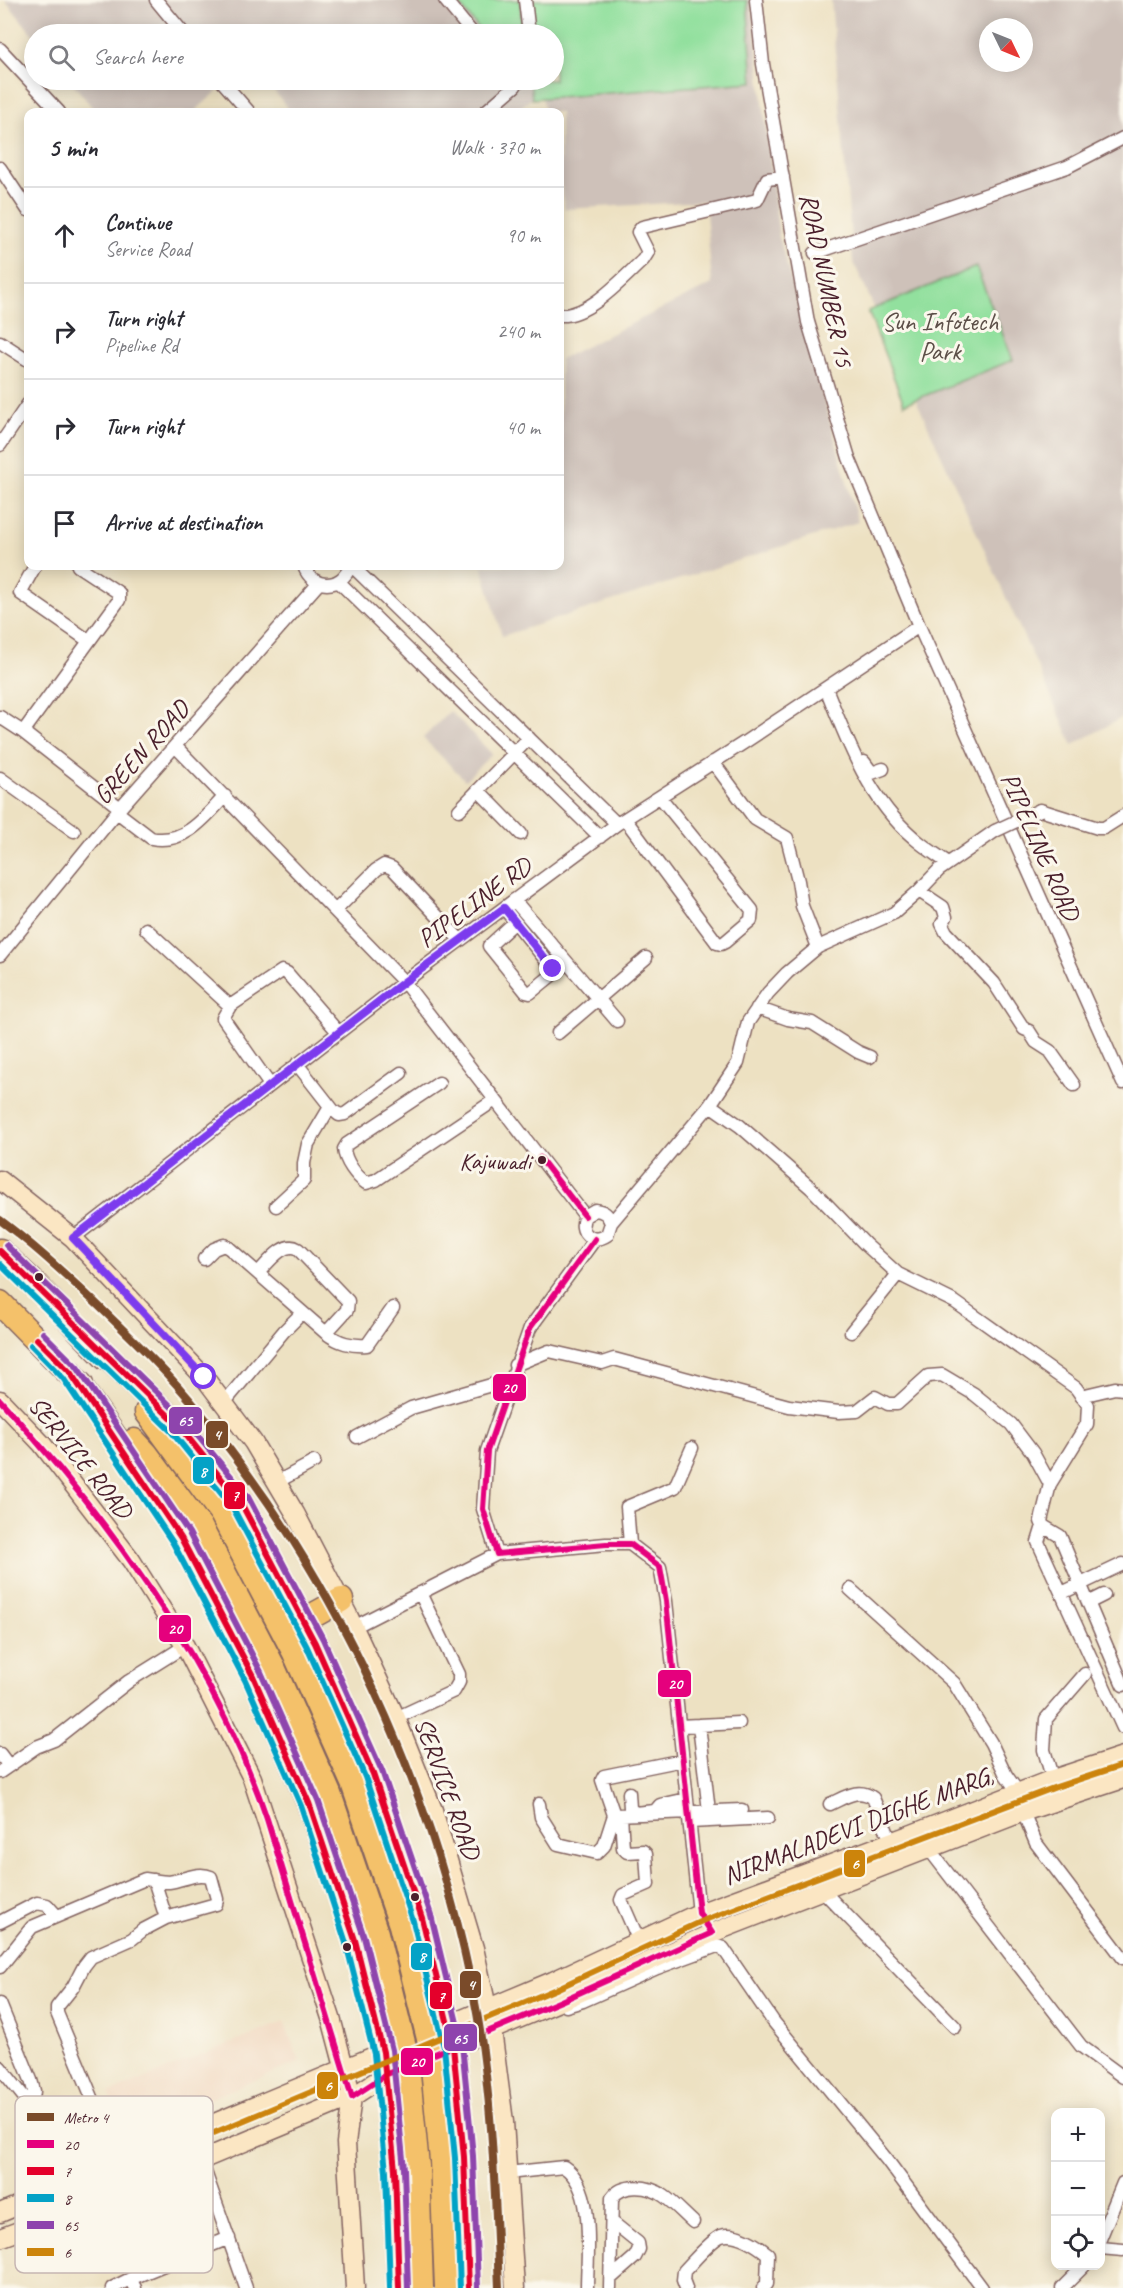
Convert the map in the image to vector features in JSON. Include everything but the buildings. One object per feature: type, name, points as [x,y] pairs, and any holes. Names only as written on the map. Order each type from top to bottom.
[{"type":"highway","points":[[0,1251],[178,1425],[241,1503],[315,1642],[373,1774],[422,1918],[450,2036],[461,2128],[469,2288]]},
{"type":"highway","points":[[0,1303],[70,1372],[146,1454],[200,1527],[273,1665],[329,1794],[376,1933],[406,2055],[417,2166],[421,2288]]},
{"type":"highway","points":[[97,1347],[222,1514],[295,1653],[353,1784],[401,1925],[431,2047],[442,2161],[447,2288]]},
{"type":"highway","points":[[70,1372],[181,1538],[253,1676],[309,1803],[355,1940],[385,2063],[392,2131],[399,2288]]},
{"type":"highway","points":[[303,1621],[341,1600]]},
{"type":"highway","points":[[392,2131],[404,2121],[429,2109],[444,2114],[461,2128]]},
{"type":"main road","name":"SERVICE ROAD","points":[[0,1180],[73,1238],[204,1377],[253,1442],[277,1482],[354,1627],[396,1718],[432,1810],[474,1948],[492,2030],[504,2122],[515,2288]]},
{"type":"main road","name":"SERVICE ROAD","points":[[0,1400],[42,1444],[131,1560],[185,1646],[252,1778],[331,2018],[352,2097],[346,2143],[355,2288]]},
{"type":"main road","name":"NIRMALADEVI DIGHE MARG,","points":[[450,2036],[486,2007],[553,1981],[699,1913],[1018,1792],[1123,1755]]},
{"type":"main road","name":"NIRMALADEVI DIGHE MARG,","points":[[385,2063],[450,2036],[492,2030],[712,1933],[1023,1812],[1123,1779]]},
{"type":"main road","points":[[213,2123],[344,2068],[385,2063]]},
{"type":"main road","points":[[213,2155],[352,2097],[385,2063]]},
{"type":"main road","points":[[3,2212],[8,2234]]},
{"type":"street","points":[[156,0],[176,24]]},
{"type":"street","points":[[445,0],[465,24]]},
{"type":"street","points":[[525,0],[528,24]]},
{"type":"street","name":"ROAD NUMBER 15","points":[[756,0],[763,64],[808,322],[849,458],[919,626]]},
{"type":"street","points":[[0,49],[24,75]]},
{"type":"street","points":[[38,90],[55,108]]},
{"type":"street","points":[[230,90],[246,108]]},
{"type":"street","points":[[489,108],[506,90]]},
{"type":"street","points":[[815,253],[1067,167],[1123,138]]},
{"type":"street","points":[[0,168],[24,204]]},
{"type":"street","points":[[564,316],[595,303],[643,260],[648,252],[638,232],[642,226],[758,200],[767,179],[783,177]]},
{"type":"street","points":[[3,348],[24,358]]},
{"type":"street","points":[[0,445],[24,410]]},
{"type":"street","points":[[33,570],[20,593],[89,640]]},
{"type":"street","points":[[23,732],[119,600],[119,592],[84,570]]},
{"type":"street","points":[[306,570],[308,575],[319,583],[329,584],[344,578],[349,570]]},
{"type":"street","points":[[355,570],[529,738],[621,821],[717,943],[721,944],[751,920],[752,910],[660,797]]},
{"type":"street","points":[[338,581],[600,837]]},
{"type":"street","name":"GREEN ROAD","points":[[0,955],[119,810],[319,583]]},
{"type":"street","name":"PIPELINE RD","points":[[73,1238],[338,1032],[621,821],[919,626]]},
{"type":"street","name":"PIPELINE ROAD","points":[[919,626],[1123,1083]]},
{"type":"street","points":[[826,688],[873,790],[892,816],[914,839],[948,863]]},
{"type":"street","points":[[0,717],[23,732],[151,838],[158,840],[177,837],[199,823],[225,796]]},
{"type":"street","points":[[459,810],[529,738]]},
{"type":"street","points":[[176,747],[404,982],[585,1216]]},
{"type":"street","points":[[855,755],[858,753],[861,755],[872,773],[883,768]]},
{"type":"street","points":[[713,762],[755,819],[787,838],[802,906],[818,947]]},
{"type":"street","points":[[0,778],[74,831]]},
{"type":"street","points":[[478,790],[521,834]]},
{"type":"street","points":[[497,1554],[483,1509],[487,1450],[515,1365],[530,1328],[595,1239],[607,1235],[611,1223],[710,1105],[738,1063],[748,1022],[768,993],[809,952],[894,913],[948,863],[995,831],[1040,810],[1098,828],[1104,828],[1123,816]]},
{"type":"street","points":[[335,911],[376,870],[384,865],[392,868],[460,940]]},
{"type":"street","points":[[919,891],[943,907],[946,917],[942,924],[946,932],[994,982],[1024,1029],[1029,1031],[1036,1042],[1050,1051],[1074,1085]]},
{"type":"street","points":[[514,900],[617,1021]]},
{"type":"street","points":[[504,908],[553,969],[552,975],[530,993],[526,992],[489,946],[515,922]]},
{"type":"street","points":[[146,929],[230,1006]]},
{"type":"street","points":[[558,1033],[646,958]]},
{"type":"street","points":[[270,1085],[223,1018],[230,1006],[282,971],[287,973],[338,1032]]},
{"type":"street","points":[[757,1008],[788,1019],[812,1023],[870,1057]]},
{"type":"street","points":[[297,1064],[330,1107],[339,1115],[345,1114],[401,1073]]},
{"type":"street","points":[[439,1083],[347,1144],[344,1149],[345,1156],[360,1179],[366,1182],[376,1180],[495,1100]]},
{"type":"street","points":[[710,1105],[740,1126],[811,1188],[864,1244],[898,1274],[955,1302],[1067,1381],[1088,1405],[1087,1424],[1050,1484],[1038,1542],[1123,1728]]},
{"type":"street","points":[[276,1206],[304,1180],[304,1163],[308,1144],[330,1107]]},
{"type":"street","points":[[595,1239],[585,1233],[582,1226],[585,1216],[595,1210],[602,1211],[611,1223]]},
{"type":"street","points":[[204,1259],[214,1249],[224,1245],[333,1339],[351,1345],[367,1345],[393,1308]]},
{"type":"street","points":[[258,1273],[287,1246],[294,1246],[298,1249],[348,1300],[346,1310],[326,1333]]},
{"type":"street","points":[[851,1332],[898,1274]]},
{"type":"street","points":[[224,1403],[284,1331],[302,1313]]},
{"type":"street","points":[[515,1365],[549,1351],[602,1363],[614,1359],[789,1406],[838,1412],[857,1411],[875,1397],[888,1404],[897,1404],[928,1376],[942,1375],[974,1394],[1011,1424],[1034,1453],[1050,1484]]},
{"type":"street","points":[[357,1437],[411,1408],[512,1379]]},
{"type":"street","points":[[1082,1396],[1114,1388],[1123,1389]]},
{"type":"street","points":[[630,1544],[627,1507],[675,1487],[692,1448]]},
{"type":"street","points":[[277,1482],[314,1462]]},
{"type":"street","points":[[1043,1526],[1060,1536],[1123,1685]]},
{"type":"street","points":[[354,1627],[497,1554],[630,1544],[660,1567],[699,1913],[712,1933]]},
{"type":"street","points":[[1084,1595],[1123,1564]]},
{"type":"street","points":[[850,1589],[954,1683],[1018,1792],[1023,1812],[1036,1843],[1123,1958]]},
{"type":"street","points":[[1062,1593],[1084,1595],[1102,1591]]},
{"type":"street","points":[[396,1718],[454,1691],[459,1682],[459,1674],[420,1593]]},
{"type":"street","points":[[0,1754],[4,1769],[36,1747],[54,1740],[129,1681],[185,1646]]},
{"type":"street","points":[[1059,1800],[1044,1750],[1046,1719],[1085,1674]]},
{"type":"street","points":[[679,1725],[739,1723]]},
{"type":"street","points":[[699,1725],[709,1810]]},
{"type":"street","points":[[639,1941],[621,1900],[623,1895],[648,1884],[646,1854],[643,1851],[627,1852],[624,1848],[626,1815],[603,1780],[604,1776],[683,1760]]},
{"type":"street","points":[[830,1804],[858,1792],[869,1795],[876,1801],[899,1860]]},
{"type":"street","points":[[539,1804],[541,1817],[558,1844],[597,1853],[630,1808],[629,1793]]},
{"type":"street","points":[[626,1815],[655,1811],[660,1805],[689,1811],[768,1818]]},
{"type":"street","points":[[689,1811],[742,1810]]},
{"type":"street","points":[[928,1849],[1081,2046],[1123,2077]]},
{"type":"street","points":[[0,1967],[32,1926],[146,1879],[167,1882],[204,1874],[211,1877],[218,1899],[216,1904],[166,1918],[142,1930],[132,1939],[91,1957],[74,1987],[57,2007],[57,2013],[91,2096]]},
{"type":"street","points":[[154,1880],[166,1918]]},
{"type":"street","points":[[822,1890],[955,2027]]},
{"type":"street","points":[[0,1922],[37,1903],[46,1905],[57,1916]]},
{"type":"street","points":[[561,2001],[566,2006],[583,2001],[717,1946],[723,1948],[773,2021],[887,2160],[982,2288]]},
{"type":"street","points":[[0,2004],[31,2080],[33,2096]]},
{"type":"street","points":[[0,2067],[23,2096]]},
{"type":"street","points":[[507,2173],[564,2167],[570,2171],[578,2184],[587,2215],[587,2288]]},
{"type":"street","points":[[1105,2228],[1123,2183]]},
{"type":"street","points":[[611,2283],[612,2198],[615,2193],[632,2187],[653,2191],[664,2196],[693,2222]]},
{"type":"street","points":[[213,2193],[246,2288]]},
{"type":"street","points":[[611,2283],[635,2257],[639,2249],[638,2243],[612,2222]]},
{"type":"street","points":[[686,2288],[683,2280],[684,2271],[720,2236],[731,2235],[758,2245],[768,2254],[767,2284],[763,2288]]},
{"type":"street","points":[[213,2245],[229,2238]]},
{"type":"street","points":[[1105,2248],[1123,2250]]},
{"type":"street","points":[[1062,2288],[1079,2270]]},
{"type":"street","points":[[112,2288],[132,2283],[154,2273]]},
{"type":"shaded area","points":[[5,0],[751,0],[779,237],[858,522],[502,636],[483,570],[564,570],[564,357],[712,284],[705,201],[565,209],[564,108],[544,108],[541,91],[519,108],[288,108],[273,90],[564,90],[564,24],[24,24]]},
{"type":"shaded area","points":[[831,0],[1123,0],[1123,717],[1073,745],[853,261]]},
{"type":"shaded area","points":[[78,90],[219,90],[198,108],[93,108]]},
{"type":"shaded area","points":[[450,711],[492,754],[465,780],[423,738]]},
{"type":"shaded area","points":[[284,2022],[300,2062],[213,2097],[110,2096],[109,2093]]},
{"type":"green space","points":[[456,0],[520,0],[521,24],[475,24]]},
{"type":"green space","points":[[524,0],[747,0],[753,82],[532,99],[531,90],[564,90],[564,24],[526,24]]},
{"type":"green space","name":"Sun Infotech Park","points":[[976,267],[1013,360],[904,404],[868,311]]},
{"type":"metro line","name":"4","points":[[0,1220],[68,1276],[154,1361],[199,1411],[250,1476],[296,1546],[338,1618],[376,1694],[409,1772],[437,1851],[460,1932],[477,2013],[490,2115],[499,2288]]},
{"type":"transit line","name":"20","points":[[540,1158],[585,1216]]},
{"type":"transit line","name":"20","points":[[497,1554],[483,1509],[487,1451],[530,1328],[595,1239]]},
{"type":"transit line","name":"65","points":[[6,1245],[184,1419],[248,1497],[323,1639],[382,1771],[431,1915],[457,2023],[462,2045],[473,2156],[478,2288]]},
{"type":"transit line","name":"7","points":[[0,1251],[178,1425],[241,1503],[315,1643],[373,1774],[422,1918],[448,2025],[453,2046],[464,2157],[469,2288]]},
{"type":"transit line","name":"8","points":[[0,1264],[171,1431],[233,1508],[307,1647],[365,1777],[413,1921],[444,2047],[455,2158],[460,2288]]},
{"type":"transit line","name":"65","points":[[43,1333],[77,1367],[189,1533],[261,1672],[318,1800],[364,1937],[392,2050],[404,2169],[408,2288]]},
{"type":"transit line","name":"7","points":[[37,1339],[70,1372],[181,1538],[253,1676],[309,1803],[355,1940],[383,2052],[395,2170],[399,2288]]},
{"type":"transit line","name":"8","points":[[31,1345],[63,1378],[173,1543],[245,1680],[301,1806],[346,1943],[374,2054],[386,2171],[390,2288]]},
{"type":"transit line","name":"20","points":[[0,1400],[41,1446],[119,1544],[155,1596],[219,1705],[245,1761],[267,1819],[352,2097],[387,2074],[561,2001],[712,1933],[699,1913],[666,1601],[660,1567],[630,1544],[497,1554]]},
{"type":"transit line","name":"6","points":[[213,2133],[556,1989],[702,1921],[1056,1787],[1123,1765]]},
{"type":"place","name":"Kajuwadi","points":[[542,1160]]},
{"type":"route","points":[[204,1377],[73,1238],[404,982],[504,908],[553,969]]}]
